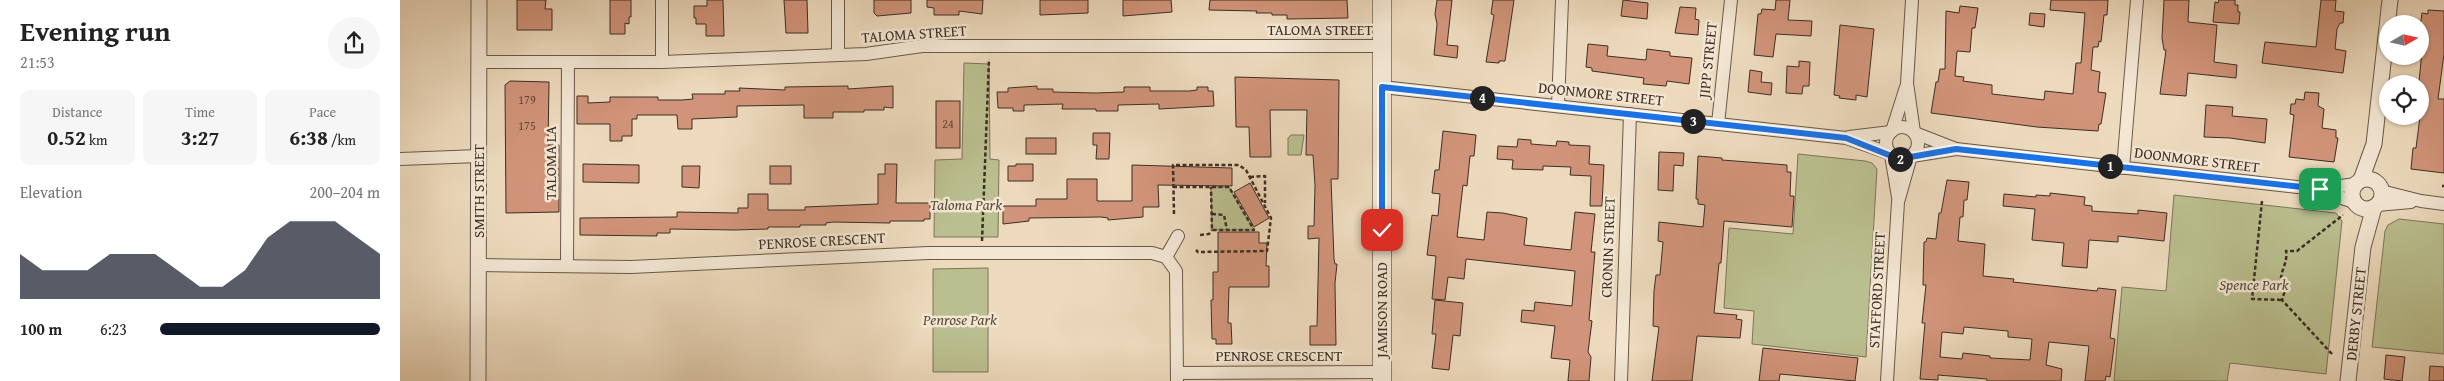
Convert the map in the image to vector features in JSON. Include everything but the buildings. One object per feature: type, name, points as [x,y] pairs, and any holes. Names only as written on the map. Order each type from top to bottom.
[{"type":"main road","name":"JAMISON ROAD","points":[[1382,0],[1382,377]]},
{"type":"street","name":"SMITH STREET","points":[[478,381],[479,0]]},
{"type":"street","points":[[662,0],[662,62]]},
{"type":"street","points":[[838,0],[838,54]]},
{"type":"street","points":[[1558,106],[1562,0]]},
{"type":"street","name":"JIPP STREET","points":[[1718,124],[1731,0]]},
{"type":"street","points":[[1907,83],[1887,145],[1891,154],[1899,159],[1912,156],[1918,147],[1914,133],[1907,83],[1912,0]]},
{"type":"street","points":[[2122,168],[2138,0]]},
{"type":"street","name":"DERBY STREET","points":[[2348,381],[2363,247],[2378,197],[2374,144],[2390,0]]},
{"type":"street","name":"TALOMA STREET","points":[[479,62],[662,62],[866,54],[922,46],[1382,46]]},
{"type":"street","name":"TALOMA LA","points":[[567,265],[568,62]]},
{"type":"street","name":"DOONMORE STREET","points":[[1382,87],[1846,138],[1891,154]]},
{"type":"street","name":"CRONIN STREET","points":[[1621,381],[1630,114]]},
{"type":"street","points":[[1892,131],[1906,128],[1914,133]]},
{"type":"street","name":"DOONMORE STREET","points":[[1846,138],[1892,131]]},
{"type":"street","name":"DOONMORE STREET","points":[[1914,133],[1956,149],[2316,190],[2356,204]]},
{"type":"street","name":"DERBY STREET","points":[[2359,182],[2374,144]]},
{"type":"street","name":"DOONMORE STREET","points":[[1912,156],[1956,149]]},
{"type":"street","name":"STAFFORD STREET","points":[[1887,381],[1898,202],[1891,154]]},
{"type":"street","points":[[400,159],[479,156]]},
{"type":"street","name":"STAFFORD STREET","points":[[1898,202],[1912,156]]},
{"type":"street","points":[[2378,197],[2373,180],[2359,182],[2353,191],[2356,204],[2363,208],[2378,197],[2444,204]]},
{"type":"street","name":"DOONMORE STREET","points":[[2316,190],[2359,182]]},
{"type":"street","name":"DERBY STREET","points":[[2356,204],[2363,247]]},
{"type":"street","points":[[1166,257],[1178,236]]},
{"type":"street","name":"PENROSE CRESCENT","points":[[478,265],[631,267],[918,253],[1152,253],[1166,257],[1173,264],[1177,278],[1177,377],[1382,377]]},
{"type":"path","points":[[982,253],[990,46]]},
{"type":"path","points":[[1174,214],[1173,165],[1238,165],[1246,170],[1271,218],[1267,252],[1196,250]]},
{"type":"path","points":[[1250,177],[1265,176],[1264,203]]},
{"type":"path","points":[[1173,187],[1229,187],[1254,230],[1212,230]]},
{"type":"path","points":[[1200,235],[1210,234],[1212,230],[1211,188]]},
{"type":"path","points":[[2262,201],[2252,299],[2282,300],[2332,354]]},
{"type":"path","points":[[1212,214],[1224,215],[1227,230]]},
{"type":"path","points":[[2282,300],[2286,287],[2281,282],[2280,275],[2286,264],[2286,251],[2297,252],[2343,215]]},
{"type":"green space","name":"Taloma Park","points":[[964,63],[989,64],[990,159],[999,160],[998,237],[934,237],[935,160],[962,159]]},
{"type":"green space","points":[[1291,135],[1304,135],[1301,155],[1288,155],[1288,138]]},
{"type":"green space","points":[[1798,154],[1865,161],[1872,163],[1877,169],[1866,357],[1752,344],[1754,311],[1724,308],[1729,228],[1793,234]]},
{"type":"green space","points":[[1211,187],[1229,187],[1254,230],[1212,230]]},
{"type":"green space","name":"Spence Park","points":[[2174,195],[2336,213],[2342,221],[2326,374],[2230,363],[2227,381],[2114,381],[2122,287],[2166,291]]},
{"type":"green space","points":[[2399,219],[2444,224],[2444,354],[2372,347],[2385,231],[2388,225]]},
{"type":"green space","name":"Penrose Park","points":[[988,268],[988,372],[933,372],[933,269]]},
{"type":"route","points":[[1382,230],[1382,87],[1846,138],[1891,154],[1899,159],[1956,149],[2320,189]]}]
